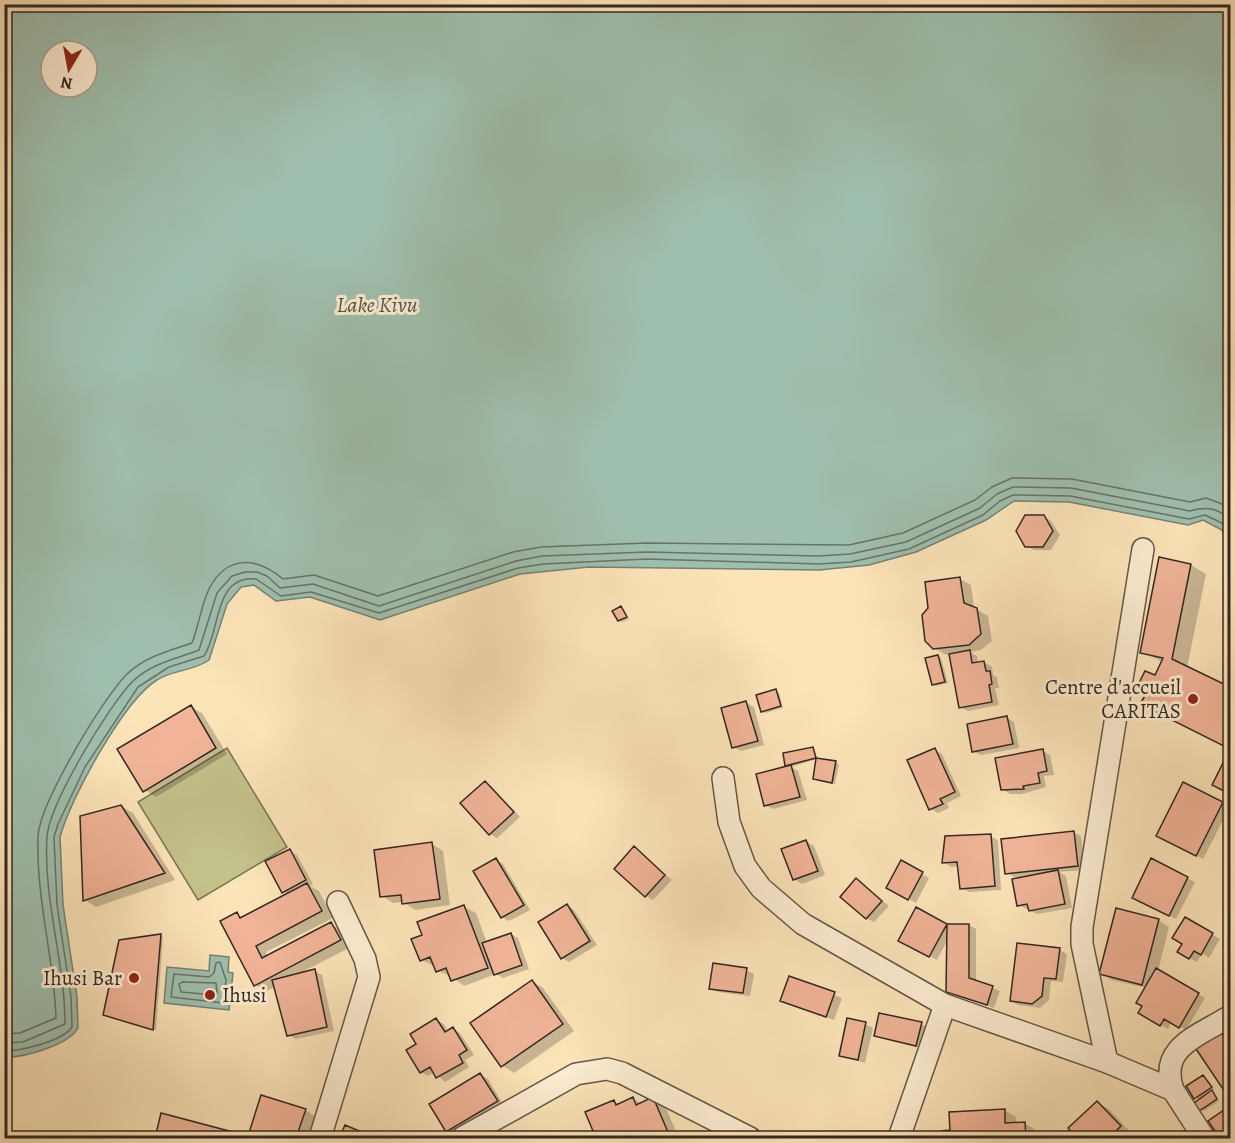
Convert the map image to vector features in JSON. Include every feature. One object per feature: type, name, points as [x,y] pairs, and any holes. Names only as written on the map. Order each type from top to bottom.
[{"type":"street","points":[[1107,1062],[1084,958],[1082,927],[1143,549]]},
{"type":"street","points":[[723,778],[729,822],[745,866],[761,888],[803,924],[945,1005],[1107,1062],[1173,1090]]},
{"type":"street","points":[[320,1138],[369,977],[365,958],[338,902]]},
{"type":"street","points":[[899,1138],[945,1005]]},
{"type":"street","points":[[1203,1138],[1173,1090],[1168,1075],[1172,1057],[1180,1048],[1230,1016]]},
{"type":"street","points":[[462,1138],[576,1074],[607,1070],[622,1073],[750,1138]]},
{"type":"shaded area","points":[[227,748],[287,847],[198,900],[138,802]]},
{"type":"water","name":"Lake Kivu","points":[[4,5],[1230,5],[1230,549],[1222,530],[1203,520],[1188,525],[1069,502],[1014,501],[986,520],[916,552],[869,565],[819,570],[589,567],[520,574],[380,620],[310,597],[276,601],[254,585],[241,587],[227,604],[209,660],[169,674],[144,691],[114,728],[86,776],[60,837],[63,905],[77,997],[78,1028],[56,1045],[13,1057],[5,1057]]},
{"type":"water","points":[[210,955],[229,957],[228,972],[233,973],[229,1010],[164,1003],[167,967],[209,971]]},
{"type":"building","points":[[1025,515],[1044,515],[1053,531],[1043,547],[1025,547],[1016,531]]},
{"type":"building","points":[[1159,557],[1191,564],[1172,659],[1230,687],[1230,749],[1140,704],[1146,694],[1136,689],[1145,671],[1155,675],[1163,658],[1140,653]]},
{"type":"building","points":[[960,577],[964,603],[977,608],[981,634],[969,645],[933,649],[925,641],[922,615],[928,608],[925,582]]},
{"type":"building","points":[[621,606],[627,617],[618,621],[612,611]]},
{"type":"building","points":[[970,650],[972,663],[984,661],[986,671],[990,671],[992,684],[989,685],[992,702],[959,708],[949,654]]},
{"type":"building","points":[[938,655],[945,682],[932,685],[925,658]]},
{"type":"building","points":[[776,689],[781,706],[761,712],[756,695]]},
{"type":"building","points":[[746,701],[758,741],[732,748],[721,708]]},
{"type":"building","points":[[191,705],[216,748],[143,792],[117,749]]},
{"type":"building","points":[[1007,716],[1013,744],[972,752],[967,724]]},
{"type":"building","points":[[813,747],[816,758],[785,766],[783,753]]},
{"type":"building","points":[[935,748],[955,792],[940,799],[943,804],[929,810],[907,760]]},
{"type":"building","points":[[1043,749],[1047,771],[1038,773],[1040,783],[1023,786],[1024,789],[1001,790],[995,758]]},
{"type":"building","points":[[1230,749],[1230,794],[1212,785]]},
{"type":"building","points":[[816,758],[836,761],[832,783],[813,779]]},
{"type":"building","points":[[791,765],[800,797],[764,806],[756,774]]},
{"type":"building","points":[[485,781],[514,812],[489,835],[460,803]]},
{"type":"building","points":[[1183,782],[1223,802],[1196,856],[1156,836]]},
{"type":"building","points":[[121,805],[165,873],[83,901],[80,816]]},
{"type":"building","points":[[1074,831],[1078,866],[1005,874],[1001,839]]},
{"type":"building","points":[[991,834],[995,886],[960,889],[957,862],[942,863],[945,836]]},
{"type":"building","points":[[806,840],[818,871],[793,880],[781,849]]},
{"type":"building","points":[[432,842],[440,899],[402,904],[401,895],[380,897],[374,850]]},
{"type":"building","points":[[634,846],[665,875],[645,897],[614,869]]},
{"type":"building","points":[[290,849],[306,880],[282,893],[265,861]]},
{"type":"building","points":[[496,858],[524,905],[501,918],[473,871]]},
{"type":"building","points":[[1151,858],[1188,877],[1169,916],[1132,898]]},
{"type":"building","points":[[901,860],[923,872],[908,900],[886,888]]},
{"type":"building","points":[[1058,870],[1065,904],[1029,911],[1027,904],[1017,906],[1012,879]]},
{"type":"building","points":[[856,878],[882,901],[866,919],[840,897]]},
{"type":"building","points":[[307,883],[322,911],[256,946],[262,958],[331,922],[341,940],[254,986],[220,921],[237,912],[240,918]]},
{"type":"building","points":[[567,904],[590,941],[561,959],[538,922]]},
{"type":"building","points":[[464,905],[488,968],[451,981],[446,968],[436,972],[430,957],[420,961],[411,939],[422,935],[417,922]]},
{"type":"building","points":[[916,907],[947,924],[929,957],[898,941]]},
{"type":"building","points":[[1116,908],[1159,919],[1142,985],[1099,974]]},
{"type":"building","points":[[1185,917],[1213,933],[1201,955],[1194,951],[1189,959],[1177,952],[1182,944],[1172,938]]},
{"type":"building","points":[[947,924],[969,924],[969,978],[993,986],[987,1005],[946,992]]},
{"type":"building","points":[[511,933],[522,965],[494,975],[482,943]]},
{"type":"building","name":"Ihusi Bar","points":[[161,934],[153,1030],[103,1015],[119,940]]},
{"type":"building","points":[[1017,943],[1060,948],[1056,979],[1044,978],[1042,996],[1032,1004],[1010,1001]]},
{"type":"building","points":[[713,963],[747,968],[743,993],[709,989]]},
{"type":"building","points":[[1156,968],[1199,993],[1179,1028],[1164,1019],[1160,1026],[1138,1013],[1142,1006],[1136,1003]]},
{"type":"building","points":[[315,969],[327,1027],[287,1036],[272,980]]},
{"type":"building","points":[[789,976],[835,992],[826,1017],[780,1001]]},
{"type":"building","points":[[532,980],[563,1024],[501,1067],[470,1023]]},
{"type":"building","points":[[879,1013],[922,1022],[916,1046],[874,1036]]},
{"type":"building","points":[[436,1018],[445,1032],[453,1027],[467,1050],[459,1055],[463,1063],[436,1078],[430,1067],[420,1073],[406,1050],[416,1044],[410,1034]]},
{"type":"building","points":[[847,1018],[866,1022],[858,1060],[839,1056]]},
{"type":"building","points":[[1221,1032],[1230,1046],[1230,1093],[1227,1095],[1196,1049]]},
{"type":"building","points":[[480,1073],[498,1101],[446,1132],[429,1104]]},
{"type":"building","points":[[1203,1075],[1212,1087],[1194,1099],[1186,1086]]},
{"type":"building","points":[[1212,1090],[1217,1099],[1199,1111],[1194,1103]]},
{"type":"building","points":[[261,1095],[306,1109],[296,1138],[155,1138],[161,1113],[248,1136]]},
{"type":"building","points":[[633,1097],[636,1105],[653,1097],[670,1137],[596,1138],[585,1112],[614,1100],[616,1105]]},
{"type":"building","points":[[1097,1101],[1121,1126],[1111,1136],[1114,1138],[1077,1138],[1068,1128]]},
{"type":"building","points":[[1230,1106],[1230,1138],[1220,1138],[1208,1121]]},
{"type":"building","points":[[1005,1109],[1005,1123],[1025,1122],[1026,1138],[941,1138],[941,1131],[950,1130],[949,1112]]},
{"type":"building","points":[[345,1125],[376,1138],[339,1138]]},
{"type":"place","name":"Centre d'accueil CARITAS","points":[[1193,699]]},
{"type":"place","name":"Ihusi Bar","points":[[134,978]]},
{"type":"place","name":"Ihusi","points":[[210,995]]}]
